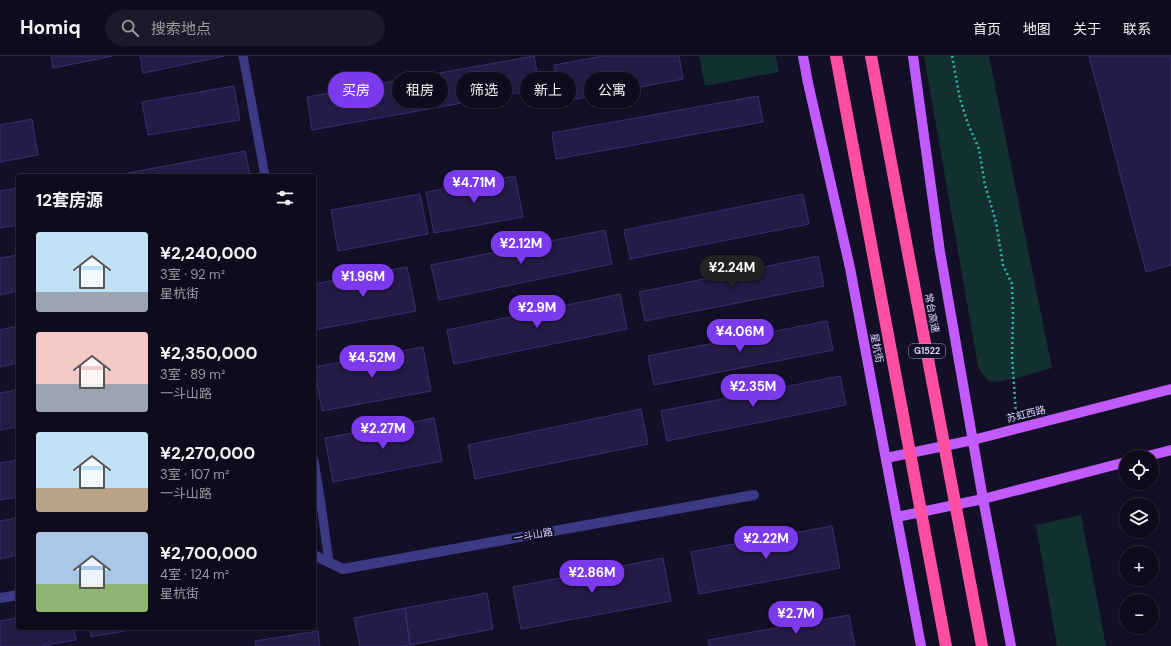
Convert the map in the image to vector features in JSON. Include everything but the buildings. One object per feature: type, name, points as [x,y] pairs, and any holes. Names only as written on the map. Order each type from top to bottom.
[{"type":"highway","points":[[836,56],[946,646]]},
{"type":"highway","name":"常台高速","points":[[871,56],[982,646]]},
{"type":"main road","name":"星杭街","points":[[803,56],[850,268],[921,646]]},
{"type":"main road","points":[[913,56],[940,252],[983,499],[1011,646]]},
{"type":"main road","name":"苏虹西路","points":[[886,458],[973,440],[1171,389]]},
{"type":"main road","points":[[1159,453],[1171,450]]},
{"type":"main road","points":[[897,517],[983,499],[1119,464]]},
{"type":"street","name":"一斗山路","points":[[316,556],[343,569],[754,495]]},
{"type":"street","points":[[0,598],[16,595]]},
{"type":"lane","points":[[243,56],[265,174]]},
{"type":"lane","points":[[316,471],[322,504],[329,562]]},
{"type":"path","points":[[952,56],[960,99],[978,149],[985,185],[996,222],[1003,265],[1012,284],[1012,356],[1018,428]]},
{"type":"green space","points":[[699,56],[776,56],[779,72],[705,86]]},
{"type":"green space","points":[[924,56],[989,56],[1052,368],[995,382],[986,378],[978,366]]},
{"type":"green space","points":[[1081,515],[1106,646],[1057,646],[1036,525]]}]
